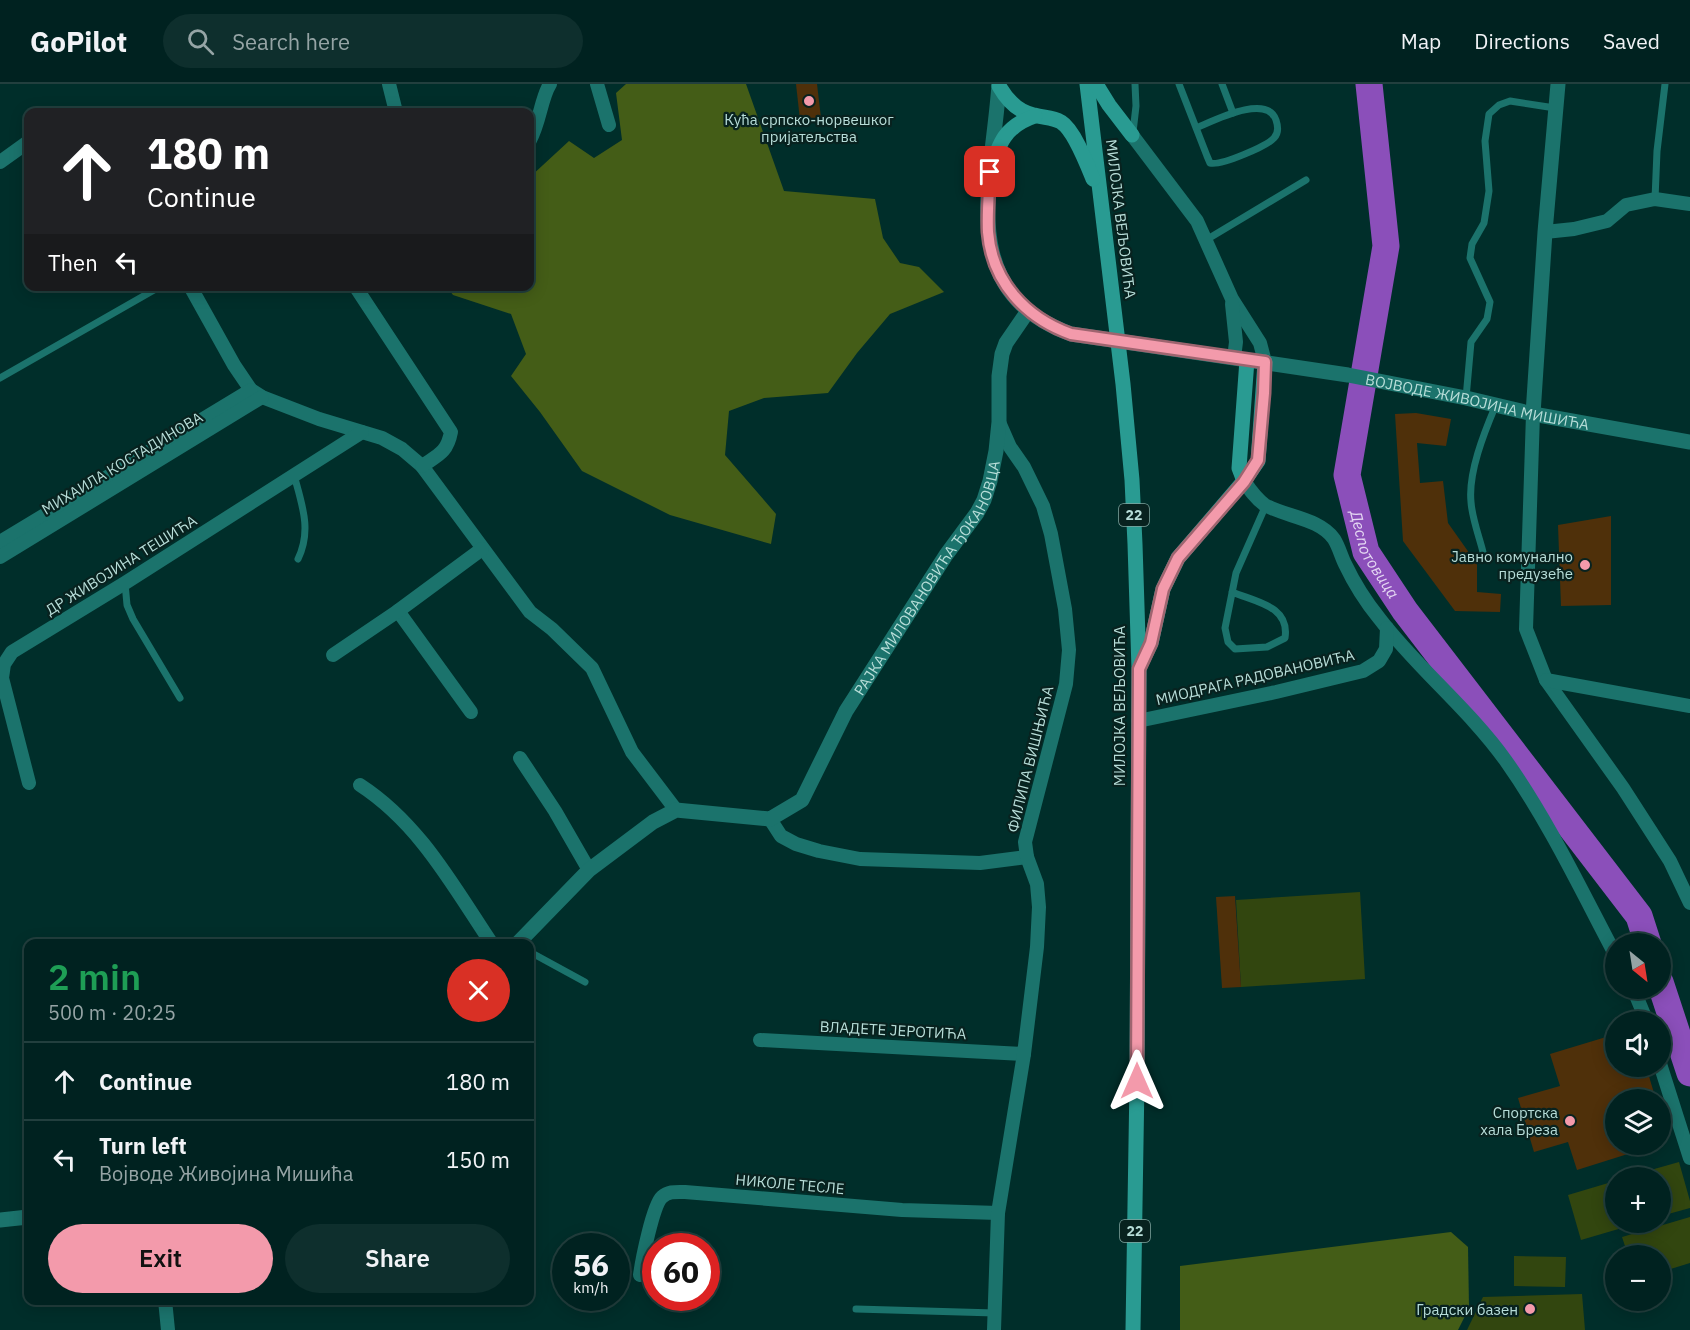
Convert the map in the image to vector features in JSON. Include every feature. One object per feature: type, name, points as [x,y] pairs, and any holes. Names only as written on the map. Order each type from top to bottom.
[{"type":"main road","name":"МИЛОЈКА ВЕЉОВИЋА","points":[[1087,84],[1123,384],[1132,480],[1139,669],[1137,1092],[1133,1330]]},
{"type":"main road","points":[[1096,84],[1132,135]]},
{"type":"main road","points":[[999,85],[1006,98],[1022,110],[1035,116],[1053,118],[1069,129],[1102,203]]},
{"type":"main road","points":[[990,172],[999,146],[1008,132],[1021,121],[1035,116]]},
{"type":"main road","points":[[1240,359],[1239,468],[1244,482]]},
{"type":"main road","points":[[1139,669],[1151,643],[1163,589],[1170,573],[1187,546],[1244,482],[1258,460],[1265,362]]},
{"type":"street","points":[[389,84],[395,108]]},
{"type":"street","points":[[534,132],[546,90],[550,84]]},
{"type":"street","points":[[597,84],[609,125]]},
{"type":"street","points":[[1558,84],[1533,414],[1526,629],[1546,680],[1653,833],[1670,861],[1690,903]]},
{"type":"street","name":"ВОЈВОДЕ ЖИВОЈИНА МИШИЋА","points":[[999,85],[990,172],[988,220],[992,254],[1003,281],[1028,311],[1058,330],[1088,337],[1348,375],[1466,398],[1495,407],[1690,442]]},
{"type":"street","points":[[1132,135],[1197,221],[1232,299],[1260,343],[1265,362]]},
{"type":"street","points":[[0,162],[24,145]]},
{"type":"street","points":[[1545,232],[1607,222],[1626,205],[1655,199],[1690,204]]},
{"type":"street","points":[[193,291],[234,365],[256,393],[319,419],[382,438],[402,449],[422,466],[530,612],[552,629],[592,668],[632,752],[676,810]]},
{"type":"street","points":[[358,291],[451,432],[449,444],[444,452],[422,466]]},
{"type":"street","points":[[1232,299],[1240,359]]},
{"type":"street","name":"РАЈКА МИЛОВАНОВИЋА ЂОКАНОВЦА","points":[[770,819],[802,800],[846,711],[946,555],[977,513],[990,481],[999,422],[999,376],[1002,354],[1006,343],[1028,311]]},
{"type":"street","name":"МИХАИЛА КОСТАДИНОВА","points":[[0,542],[256,393]]},
{"type":"street","name":"МИХАИЛА КОСТАДИНОВА","points":[[0,557],[256,393]]},
{"type":"street","name":"ФИЛИПА ВИШЊИЋА","points":[[994,1330],[998,1213],[1024,1054],[1037,947],[1039,907],[1037,884],[1027,857],[1025,842],[1066,684],[1069,650],[1065,609],[1051,534],[1043,506],[1024,467],[1010,447],[999,422]]},
{"type":"street","name":"ДР ЖИВОЈИНА ТЕШИЋА","points":[[29,783],[2,678],[4,664],[12,652],[362,432]]},
{"type":"street","points":[[1244,482],[1266,505],[1305,520],[1321,528],[1333,538],[1363,596],[1387,628],[1468,714],[1505,760],[1558,845],[1605,935]]},
{"type":"street","points":[[333,655],[398,611],[482,549]]},
{"type":"street","points":[[398,611],[471,712]]},
{"type":"street","name":"МИОДРАГА РАДОВАНОВИЋА","points":[[1138,721],[1363,671],[1379,661],[1386,649],[1387,628]]},
{"type":"street","points":[[1546,680],[1690,705]]},
{"type":"street","points":[[520,758],[555,811],[589,870]]},
{"type":"street","points":[[360,785],[380,798],[428,847],[489,939]]},
{"type":"street","points":[[522,939],[589,870],[653,822],[676,810],[770,819],[781,836],[796,844],[819,852],[860,859],[980,863],[1027,857]]},
{"type":"street","name":"ВЛАДЕТЕ ЈЕРОТИЋА","points":[[760,1040],[1024,1054]]},
{"type":"street","points":[[1664,1077],[1690,1158]]},
{"type":"street","name":"НИКОЛЕ ТЕСЛЕ","points":[[640,1275],[645,1247],[660,1199],[669,1192],[902,1210],[998,1213]]},
{"type":"street","points":[[0,1220],[24,1218]]},
{"type":"street","points":[[166,1305],[168,1330]]},
{"type":"lane","points":[[1132,135],[1136,84]]},
{"type":"lane","points":[[1179,84],[1196,128],[1210,163],[1223,162],[1265,144],[1278,132],[1275,116],[1265,108],[1233,113],[1196,128]]},
{"type":"lane","points":[[1222,84],[1233,113]]},
{"type":"lane","points":[[1655,199],[1657,151],[1665,84]]},
{"type":"lane","points":[[1466,398],[1471,342],[1487,319],[1490,302],[1470,258],[1472,244],[1484,223],[1489,191],[1485,141],[1489,114],[1499,105],[1510,100],[1556,108]]},
{"type":"lane","points":[[1206,240],[1306,180]]},
{"type":"lane","points":[[0,378],[152,291]]},
{"type":"lane","points":[[1483,552],[1470,501],[1474,467],[1483,434],[1495,407]]},
{"type":"lane","points":[[294,476],[303,510],[306,533],[304,547],[298,559]]},
{"type":"lane","points":[[1232,592],[1278,611],[1285,620],[1285,638],[1267,647],[1235,649],[1228,642],[1225,628],[1232,592],[1236,573],[1266,505]]},
{"type":"lane","points":[[125,583],[127,605],[180,698]]},
{"type":"lane","points":[[534,954],[585,982]]},
{"type":"lane","points":[[856,1309],[995,1313]]},
{"type":"green space","points":[[626,84],[746,84],[784,191],[875,199],[883,238],[900,263],[919,267],[944,292],[890,314],[857,353],[828,393],[764,398],[729,411],[725,455],[776,514],[771,544],[670,515],[582,471],[511,376],[526,354],[511,314],[453,295],[450,291],[534,291],[534,173],[569,141],[594,158],[622,140],[616,93]]},
{"type":"green space","points":[[1360,892],[1365,979],[1241,987],[1236,900]]},
{"type":"green space","points":[[1679,1162],[1690,1208],[1671,1213],[1671,1167],[1661,1167]]},
{"type":"green space","points":[[1605,1184],[1605,1233],[1581,1240],[1568,1195]]},
{"type":"green space","points":[[1690,1217],[1690,1263],[1671,1269],[1671,1245],[1625,1245],[1622,1237],[1636,1233],[1671,1233],[1671,1223]]},
{"type":"green space","points":[[1451,1232],[1468,1247],[1469,1308],[1458,1330],[1180,1330],[1180,1266]]},
{"type":"green space","points":[[1514,1256],[1566,1257],[1565,1287],[1514,1286]]},
{"type":"green space","name":"Градски базен","points":[[1582,1294],[1585,1330],[1467,1330],[1483,1297]]},
{"type":"building","name":"Кућа српско-норвешког пријатељства","points":[[796,84],[817,84],[821,118],[800,120]]},
{"type":"building","points":[[1416,413],[1451,419],[1446,446],[1417,443],[1420,483],[1443,481],[1448,523],[1477,564],[1477,592],[1501,594],[1500,612],[1455,611],[1403,541],[1395,414]]},
{"type":"building","name":"Јавно комунално предузеће","points":[[1611,516],[1611,605],[1561,606],[1558,525]]},
{"type":"building","points":[[1235,896],[1241,987],[1222,988],[1216,897]]},
{"type":"building","name":"Спортска хала Бреза","points":[[1605,1037],[1605,1077],[1649,1077],[1653,1089],[1605,1089],[1605,1155],[1625,1155],[1577,1170],[1568,1142],[1534,1152],[1518,1098],[1560,1086],[1550,1054]]},
{"type":"waterway","name":"Деспотовица","points":[[1369,84],[1386,246],[1347,475],[1366,552],[1405,611],[1639,916],[1644,933]]},
{"type":"waterway","name":"Деспотовица","points":[[1666,999],[1690,1073]]},
{"type":"place","name":"Кућа српско-норвешког пријатељства","points":[[809,101]]},
{"type":"place","name":"Јавно комунално предузеће","points":[[1585,565]]},
{"type":"place","name":"Спортска хала Бреза","points":[[1570,1121]]},
{"type":"place","name":"Градски базен","points":[[1530,1309]]},
{"type":"route","points":[[990,172],[988,233],[994,262],[1003,281],[1018,302],[1046,324],[1071,334],[1265,362],[1258,460],[1244,482],[1232,493],[1178,558],[1163,589],[1151,643],[1139,669],[1137,1081]]}]
